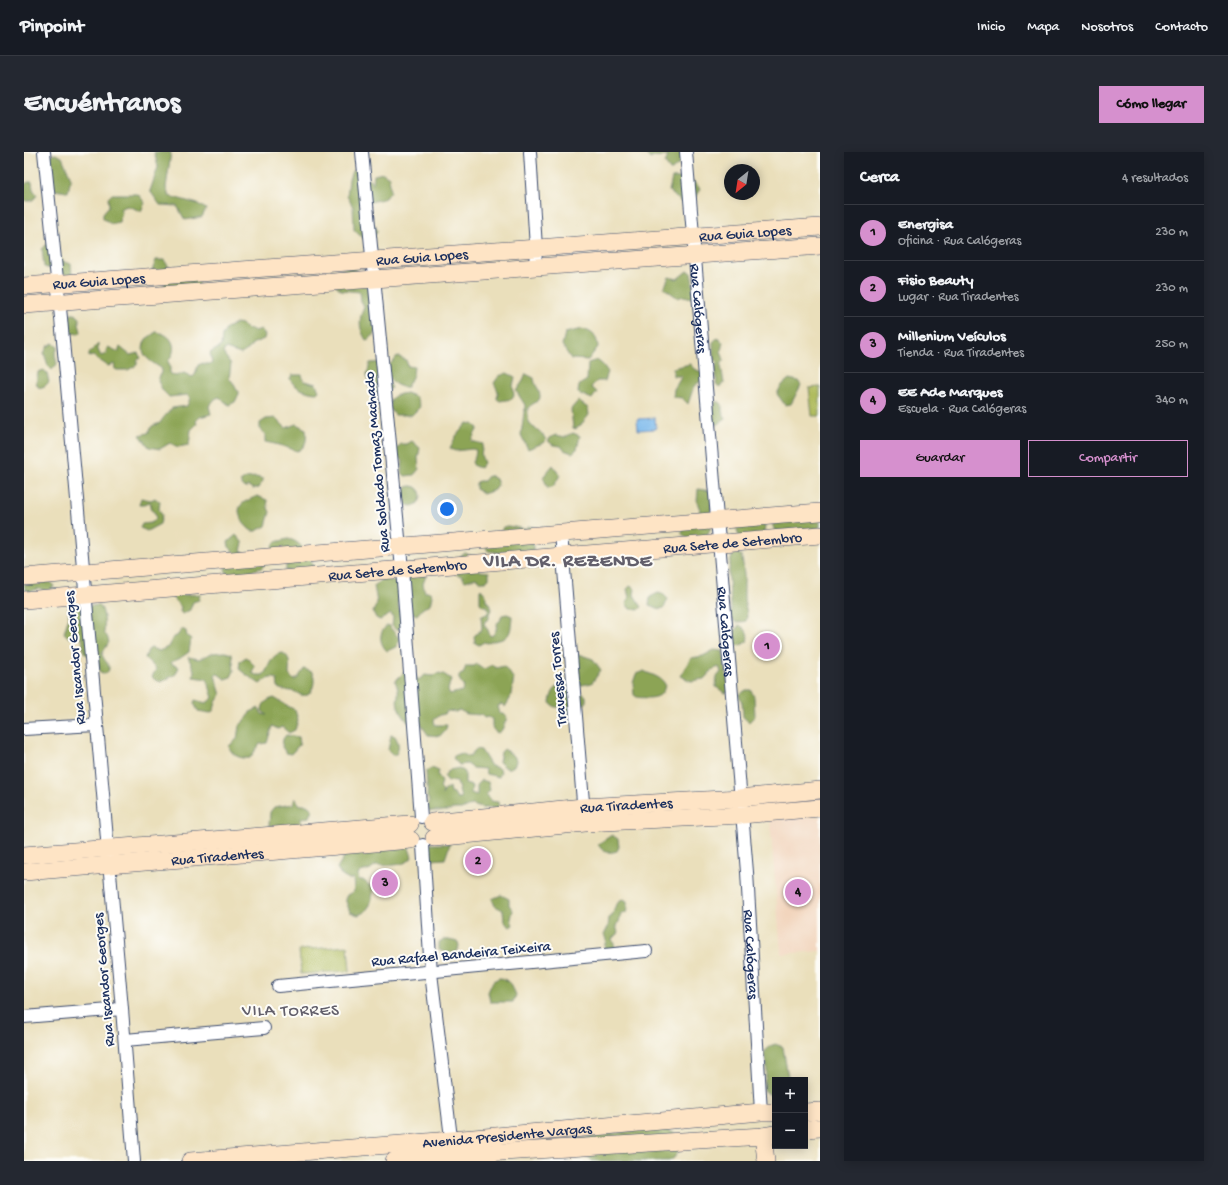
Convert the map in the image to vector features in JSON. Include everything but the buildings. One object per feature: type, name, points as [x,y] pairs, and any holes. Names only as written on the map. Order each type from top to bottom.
[{"type":"main road","name":"Rua Guia Lopes","points":[[24,286],[820,227]]},
{"type":"main road","name":"Rua Guia Lopes","points":[[24,305],[820,246]]},
{"type":"main road","name":"Rua Sete de Setembro","points":[[24,577],[820,512]]},
{"type":"main road","name":"Rua Sete de Setembro","points":[[24,600],[820,535]]},
{"type":"main road","name":"Rua Tiradentes","points":[[24,872],[109,865],[820,790]]},
{"type":"main road","name":"Rua Tiradentes","points":[[584,815],[742,815],[820,808]]},
{"type":"main road","name":"Rua Tiradentes","points":[[24,855],[107,848],[422,831]]},
{"type":"main road","points":[[808,1112],[820,1111]]},
{"type":"main road","points":[[766,1161],[769,1135],[753,1130],[752,1124],[755,1116],[768,1112]]},
{"type":"main road","name":"Avenida Presidente Vargas","points":[[394,1161],[453,1152],[768,1112]]},
{"type":"main road","points":[[808,1129],[820,1128]]},
{"type":"main road","name":"Avenida Presidente Vargas","points":[[190,1161],[453,1152],[769,1135]]},
{"type":"street","name":"Rua Iscandor Georges","points":[[44,152],[58,284],[82,572],[125,1040],[134,1161]]},
{"type":"street","name":"Rua Soldado Tomaz Machado","points":[[362,152],[374,261],[402,569],[431,973],[453,1152]]},
{"type":"street","points":[[530,152],[536,248],[535,267]]},
{"type":"street","name":"Rua Calógeras","points":[[686,152],[768,1112]]},
{"type":"street","name":"Travessa Torres","points":[[561,533],[584,815]]},
{"type":"street","points":[[24,730],[96,725]]},
{"type":"street","name":"Rua Rafael Bandeira Teixeira","points":[[278,986],[431,973],[646,951]]},
{"type":"street","points":[[24,1017],[122,1009]]},
{"type":"street","points":[[125,1040],[264,1028]]},
{"type":"shaded area","points":[[820,816],[820,951],[781,954],[770,820]]},
{"type":"green space","points":[[154,152],[171,152],[166,188],[169,196],[198,204],[206,209],[202,217],[185,220],[177,206],[160,205],[150,191],[158,167]]},
{"type":"green space","points":[[648,152],[682,152],[683,160],[672,170],[670,170],[665,163],[668,156],[654,157],[650,159],[647,156]]},
{"type":"green space","points":[[55,154],[62,157],[71,178],[68,192],[53,190],[46,157]]},
{"type":"green space","points":[[357,170],[373,183],[374,175],[383,173],[389,177],[391,191],[386,198],[367,203],[366,215],[378,231],[372,238],[364,239],[354,230],[353,207],[347,196],[349,179],[352,171]]},
{"type":"green space","points":[[672,178],[680,178],[695,183],[700,189],[694,199],[681,202],[669,191]]},
{"type":"green space","points":[[28,182],[32,182],[33,189],[37,195],[30,201],[24,200],[24,185]]},
{"type":"green space","points":[[112,194],[138,194],[145,203],[141,211],[127,206],[120,209],[122,212],[119,222],[111,224],[103,218],[103,213],[109,206],[108,198]]},
{"type":"green space","points":[[48,243],[64,262],[71,264],[72,275],[64,278],[54,270],[44,267],[42,249]]},
{"type":"green space","points":[[156,260],[164,260],[169,267],[199,279],[199,289],[164,287],[165,281],[152,271]]},
{"type":"green space","points":[[345,268],[354,268],[360,273],[362,281],[374,294],[378,328],[370,339],[366,340],[360,323],[364,306],[361,301],[360,292],[341,290],[330,280],[329,276]]},
{"type":"green space","points":[[687,271],[691,272],[695,295],[692,298],[683,296],[678,298],[664,288],[669,277],[677,279]]},
{"type":"green space","points":[[71,314],[75,314],[80,318],[79,324],[81,332],[79,334],[71,333],[67,322]]},
{"type":"green space","points":[[236,323],[242,324],[248,330],[251,329],[255,331],[261,329],[265,335],[264,339],[252,344],[249,349],[241,354],[225,349],[223,353],[231,364],[229,379],[232,381],[239,394],[235,402],[229,405],[219,397],[215,399],[209,406],[211,414],[200,417],[196,421],[197,424],[191,430],[189,445],[178,447],[170,443],[160,449],[149,447],[140,435],[148,433],[152,426],[160,423],[164,416],[172,408],[187,406],[190,398],[187,395],[169,397],[163,391],[158,381],[162,369],[144,354],[143,350],[146,339],[156,332],[167,336],[174,347],[168,361],[170,366],[170,374],[176,376],[184,373],[192,377],[195,375],[198,365],[203,363],[212,364],[210,353],[221,346],[222,335],[227,328]]},
{"type":"green space","points":[[582,329],[594,335],[597,340],[598,347],[588,360],[571,359],[562,345],[565,333]]},
{"type":"green space","points":[[717,338],[723,342],[721,351],[724,360],[721,365],[724,383],[719,387],[716,384],[715,369],[717,362],[713,357],[713,342]]},
{"type":"green space","points":[[53,343],[58,347],[55,355],[57,364],[52,370],[48,366],[44,353],[48,346]]},
{"type":"green space","points":[[98,344],[98,350],[101,356],[108,353],[106,351],[108,347],[119,352],[120,347],[130,355],[138,353],[141,358],[137,360],[137,365],[128,370],[117,370],[115,369],[114,364],[108,366],[93,356],[89,357],[89,353]]},
{"type":"green space","points":[[397,356],[406,360],[408,366],[414,367],[413,375],[407,387],[395,384],[388,374],[390,364]]},
{"type":"green space","points":[[597,360],[608,372],[605,381],[597,381],[591,387],[597,392],[592,399],[578,393],[579,385],[587,380],[588,363]]},
{"type":"green space","points":[[382,362],[388,381],[392,388],[383,392],[377,392],[371,390],[369,387],[367,374],[370,363]]},
{"type":"green space","points":[[690,364],[694,369],[702,372],[701,381],[694,386],[688,404],[682,398],[673,397],[674,389],[682,376],[673,376],[673,368]]},
{"type":"green space","points":[[44,370],[47,373],[49,382],[45,386],[39,388],[36,383],[38,372]]},
{"type":"green space","points":[[507,373],[515,377],[513,386],[514,396],[512,399],[500,401],[497,399],[498,391],[494,383],[499,376]]},
{"type":"green space","points":[[526,374],[534,378],[540,395],[539,400],[528,408],[529,422],[542,434],[546,440],[543,443],[528,449],[521,435],[525,405],[516,391]]},
{"type":"green space","points":[[292,375],[302,375],[304,381],[316,384],[319,391],[317,393],[313,393],[298,387],[290,379]]},
{"type":"green space","points":[[789,379],[798,381],[801,385],[791,404],[785,405],[777,394],[781,386]]},
{"type":"green space","points":[[820,387],[820,416],[812,416],[809,388]]},
{"type":"green space","points":[[406,393],[416,397],[420,407],[412,415],[395,415],[390,409],[391,399],[396,395]]},
{"type":"green space","points":[[578,401],[588,408],[589,415],[579,427],[575,429],[573,428],[571,409]]},
{"type":"green space","points":[[718,401],[722,404],[722,412],[726,418],[716,425],[713,423],[711,411],[714,403]]},
{"type":"green space","points":[[276,418],[286,428],[296,424],[306,429],[306,439],[303,448],[297,451],[265,442],[265,434],[260,430],[260,423],[266,419]]},
{"type":"green space","points":[[467,423],[473,424],[478,428],[471,441],[483,444],[481,455],[484,463],[480,468],[474,466],[472,462],[475,457],[476,450],[455,451],[450,448],[456,436]]},
{"type":"green space","points":[[573,433],[580,436],[577,449],[572,453],[564,450],[561,446],[553,445],[548,441],[556,435],[565,437]]},
{"type":"green space","points":[[412,441],[420,448],[418,458],[419,469],[414,475],[405,476],[401,472],[403,461],[397,455],[396,449],[401,444],[407,444]]},
{"type":"green space","points":[[553,465],[560,475],[554,486],[548,488],[543,477]]},
{"type":"green space","points":[[488,476],[496,479],[498,485],[495,490],[483,494],[476,489],[476,483],[478,481],[484,481]]},
{"type":"green space","points":[[256,477],[263,479],[258,488],[253,489],[248,486],[245,488],[240,482],[246,478]]},
{"type":"green space","points":[[411,486],[418,489],[421,496],[418,503],[411,506],[404,503],[401,496],[404,489]]},
{"type":"green space","points":[[698,489],[711,491],[711,527],[705,540],[690,540],[681,533],[700,510],[697,502]]},
{"type":"green space","points":[[257,496],[267,500],[270,512],[266,526],[256,531],[252,531],[241,519],[239,511],[243,503]]},
{"type":"green space","points":[[141,498],[151,500],[155,498],[160,502],[159,509],[162,515],[160,524],[147,531],[140,528],[142,524],[151,523],[156,519],[155,513],[150,509],[151,503],[149,502],[144,505],[139,505]]},
{"type":"green space","points":[[820,514],[820,528],[775,531],[772,524]]},
{"type":"green space","points":[[756,523],[765,525],[764,534],[739,537],[737,529],[733,527],[751,524],[755,526]]},
{"type":"green space","points":[[508,526],[526,529],[528,526],[533,527],[533,552],[520,556],[512,549],[502,553],[488,551],[486,547],[500,533],[503,527]]},
{"type":"green space","points":[[236,535],[243,543],[241,551],[264,564],[262,568],[232,580],[227,575],[225,568],[233,556],[228,542]]},
{"type":"green space","points":[[288,539],[298,543],[310,557],[314,568],[314,573],[286,571],[286,563],[272,548],[275,542]]},
{"type":"green space","points":[[465,553],[472,556],[480,571],[489,572],[489,579],[485,582],[481,582],[476,578],[465,581],[462,576],[455,574],[460,557]]},
{"type":"green space","points":[[737,553],[741,555],[743,565],[744,599],[747,615],[746,621],[737,623],[730,618],[729,568],[733,554]]},
{"type":"green space","points":[[414,572],[426,576],[423,584],[425,592],[430,592],[432,596],[430,605],[423,608],[417,615],[409,612],[408,578]]},
{"type":"green space","points":[[383,578],[398,583],[401,589],[398,601],[402,628],[396,630],[392,626],[393,618],[391,614],[380,620],[376,618],[373,612],[377,603],[374,586]]},
{"type":"green space","points":[[48,581],[52,583],[54,587],[48,591],[38,589],[28,592],[25,590],[24,583]]},
{"type":"green space","points":[[630,586],[635,589],[634,595],[642,607],[639,610],[630,609],[626,604],[629,598],[627,589]]},
{"type":"green space","points":[[481,589],[486,595],[486,601],[490,603],[492,610],[489,613],[489,619],[485,621],[484,625],[490,636],[493,635],[496,630],[497,623],[500,621],[502,615],[507,614],[512,616],[509,634],[507,636],[499,640],[489,643],[484,642],[479,645],[475,643],[474,636],[482,629],[481,616],[487,614],[489,610],[487,606],[483,606],[480,603]]},
{"type":"green space","points":[[658,593],[663,594],[668,599],[664,608],[660,609],[649,605],[650,597]]},
{"type":"green space","points":[[200,594],[199,600],[193,602],[190,610],[182,614],[180,611],[181,607],[171,596]]},
{"type":"green space","points":[[78,602],[82,607],[98,605],[102,610],[104,633],[109,642],[102,654],[109,666],[106,674],[100,672],[98,659],[84,653],[82,638],[75,636],[69,638],[64,633],[69,616],[68,608],[72,603]]},
{"type":"green space","points":[[388,625],[400,639],[396,647],[387,651],[382,645],[381,634]]},
{"type":"green space","points":[[739,625],[746,630],[748,637],[747,642],[739,646],[732,642],[732,635]]},
{"type":"green space","points":[[182,629],[186,631],[187,636],[191,639],[189,652],[179,659],[171,662],[179,667],[176,674],[161,682],[155,680],[152,677],[156,669],[145,658],[148,650],[151,648],[159,651],[168,647],[173,637],[177,636]]},
{"type":"green space","points":[[714,650],[723,651],[729,692],[725,693],[716,687],[716,678],[721,672],[719,667],[712,670],[704,679],[691,681],[680,676],[691,658],[703,656]]},
{"type":"green space","points":[[225,652],[232,654],[234,671],[231,677],[225,679],[218,674],[215,675],[221,695],[216,702],[214,710],[210,713],[198,711],[194,703],[195,700],[206,703],[213,698],[207,679],[193,677],[194,670],[188,657],[199,659],[212,653]]},
{"type":"green space","points":[[283,653],[288,657],[289,675],[294,680],[298,678],[304,669],[312,672],[314,684],[308,695],[302,695],[293,691],[278,688],[277,679],[274,678],[268,679],[260,684],[239,669],[240,661],[246,657],[255,666],[252,673],[256,675],[263,675],[275,655]]},
{"type":"green space","points":[[578,654],[593,659],[601,670],[592,683],[577,686],[577,690],[586,696],[586,703],[578,707],[571,714],[564,712],[561,707],[555,707],[550,703],[553,691],[561,684],[569,681],[574,657]]},
{"type":"green space","points":[[477,664],[484,669],[492,665],[496,668],[504,666],[514,679],[510,699],[505,707],[502,704],[498,706],[500,714],[504,714],[507,718],[502,730],[498,733],[494,731],[492,728],[492,719],[488,717],[484,718],[481,715],[467,714],[459,710],[456,712],[447,711],[445,714],[440,715],[434,720],[435,725],[447,725],[446,729],[440,736],[428,735],[419,721],[411,725],[405,719],[398,706],[398,690],[395,681],[404,672],[416,677],[418,680],[425,675],[433,676],[440,673],[445,675],[451,679],[448,690],[450,694],[462,691],[464,687],[459,679],[459,675],[463,674],[466,666],[474,666]]},
{"type":"green space","points":[[644,671],[658,677],[665,684],[660,695],[647,698],[634,695],[633,683],[636,674]]},
{"type":"green space","points":[[746,690],[751,690],[754,697],[755,716],[749,722],[743,717],[742,703],[739,695]]},
{"type":"green space","points":[[274,698],[295,710],[298,720],[295,730],[289,733],[282,727],[278,729],[272,726],[267,743],[260,744],[250,758],[243,758],[234,754],[229,746],[237,739],[239,726],[248,717],[250,712],[259,708],[262,714],[267,715],[262,711],[263,706],[267,701]]},
{"type":"green space","points":[[286,735],[299,737],[300,744],[291,754],[286,753],[282,747],[283,739]]},
{"type":"green space","points":[[391,735],[395,736],[398,743],[398,751],[395,755],[392,755],[388,750]]},
{"type":"green space","points":[[476,749],[481,750],[491,766],[498,768],[501,771],[499,777],[486,774],[485,769],[473,768],[467,764],[459,765],[453,758],[455,755],[461,753],[469,757]]},
{"type":"green space","points":[[504,749],[514,756],[516,760],[514,765],[508,768],[499,762],[501,752]]},
{"type":"green space","points":[[432,768],[439,771],[438,775],[442,782],[440,788],[443,791],[442,795],[449,787],[450,792],[454,793],[457,798],[461,798],[457,782],[448,781],[444,776],[449,770],[459,768],[465,772],[465,784],[472,786],[471,793],[477,795],[477,785],[481,780],[488,782],[490,790],[486,795],[491,801],[498,802],[499,808],[482,808],[472,805],[461,809],[452,809],[448,811],[430,811],[428,809],[429,800],[427,797],[426,771]]},
{"type":"green space","points":[[295,798],[300,805],[307,805],[312,809],[309,817],[301,818],[301,825],[274,827],[269,825],[270,812],[274,807],[293,804]]},
{"type":"green space","points":[[612,835],[618,839],[619,847],[617,851],[606,852],[601,849],[598,844]]},
{"type":"green space","points":[[427,844],[450,844],[445,859],[431,860],[428,855]]},
{"type":"green space","points":[[408,845],[412,857],[410,860],[401,864],[376,865],[369,870],[360,872],[358,875],[359,880],[363,880],[374,889],[370,905],[365,912],[358,915],[350,912],[345,899],[347,895],[354,891],[353,878],[349,880],[342,876],[337,868],[344,857],[342,853]]},
{"type":"green space","points":[[501,895],[509,899],[509,905],[513,910],[511,919],[513,925],[510,927],[504,922],[503,910],[495,906],[492,899]]},
{"type":"green space","points":[[623,899],[627,901],[627,909],[626,913],[621,914],[619,922],[616,925],[618,933],[612,939],[615,947],[612,951],[604,949],[606,939],[604,935],[608,927],[609,918],[612,916],[616,904]]},
{"type":"green space","points":[[444,939],[458,942],[459,946],[457,952],[447,953],[439,950],[439,942]]},
{"type":"green space","points":[[348,946],[350,971],[301,974],[299,950]]},
{"type":"green space","points":[[499,978],[508,981],[512,986],[516,995],[513,1002],[490,1002],[488,992],[493,981]]},
{"type":"green space","points":[[775,1044],[783,1047],[788,1077],[772,1077],[772,1097],[764,1090],[767,1063],[764,1054],[769,1047]]},
{"type":"green space","points":[[660,1126],[677,1135],[681,1148],[674,1158],[669,1161],[592,1161],[588,1157],[580,1155],[519,1143],[544,1136],[564,1141]]},
{"type":"water","points":[[655,418],[656,429],[638,430],[637,419]]},
{"type":"place","name":"Energisa","points":[[767,646]]},
{"type":"place","name":"Fisio Beauty","points":[[478,861]]},
{"type":"place","name":"Millenium Veículos","points":[[385,883]]},
{"type":"place","name":"EE Ade Marques","points":[[798,892]]},
{"type":"district","name":"VILA DR. REZENDE","points":[[568,559]]},
{"type":"district","name":"VILA TORRES","points":[[291,1009]]}]
